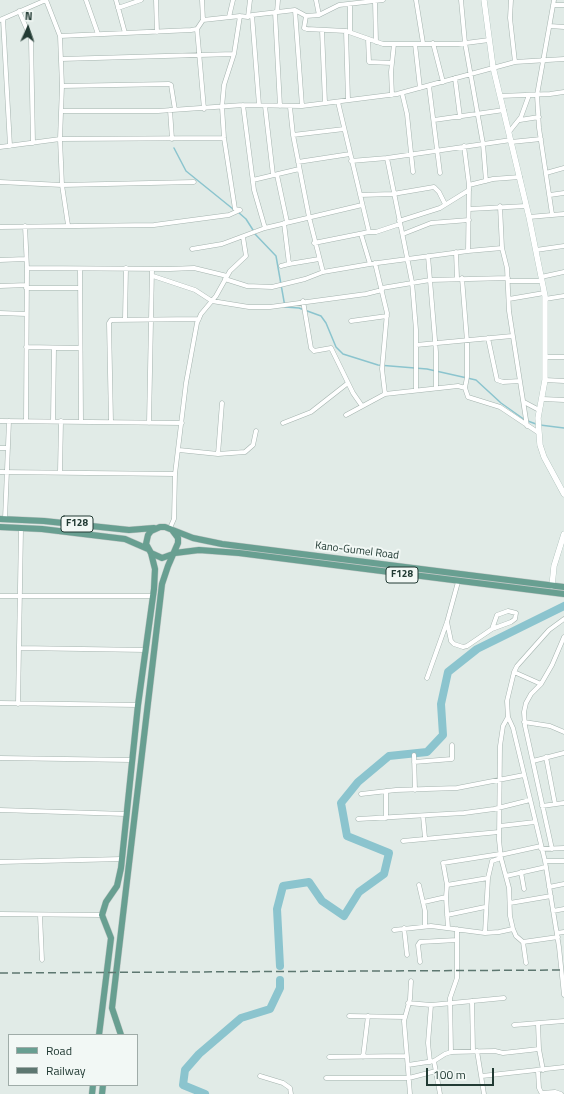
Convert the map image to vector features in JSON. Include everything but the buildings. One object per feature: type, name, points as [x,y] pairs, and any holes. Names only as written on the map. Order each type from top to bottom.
[{"type":"main road","name":"F128","points":[[3,519],[51,521],[129,530],[160,527],[171,529]]},
{"type":"main road","name":"F128","points":[[0,528],[42,528],[124,538],[162,558],[174,553]]},
{"type":"main road","points":[[100,1034],[111,938],[102,915],[106,902],[117,886],[122,859],[131,760],[153,596],[155,569],[149,551],[148,535],[154,528]]},
{"type":"main road","points":[[121,1034],[113,1015],[112,1008],[117,976],[160,600],[164,574],[178,543],[176,534],[171,529]]},
{"type":"main road","name":"Kano-Gumel Road","points":[[171,529],[194,538],[222,544],[564,587]]},
{"type":"main road","name":"Kano-Gumel Road","points":[[174,553],[199,550],[240,553],[409,576],[564,594]]},
{"type":"main road","points":[[409,568],[409,576]]},
{"type":"main road","points":[[107,975],[117,976]]},
{"type":"street","points":[[10,146],[2,20],[46,0],[60,36],[62,86],[60,139],[62,185],[68,225]]},
{"type":"street","points":[[86,0],[98,34]]},
{"type":"street","points":[[116,0],[125,33]]},
{"type":"street","points":[[118,8],[141,0]]},
{"type":"street","points":[[156,0],[157,32]]},
{"type":"street","points":[[202,0],[203,20],[197,29],[204,109]]},
{"type":"street","points":[[229,17],[233,0]]},
{"type":"street","points":[[250,0],[250,16],[259,105]]},
{"type":"street","points":[[278,0],[276,12],[280,106]]},
{"type":"street","points":[[316,0],[319,15]]},
{"type":"street","points":[[338,0],[339,5]]},
{"type":"street","points":[[203,20],[295,10],[306,16],[319,15],[339,5],[384,0]]},
{"type":"street","points":[[416,0],[423,43]]},
{"type":"street","points":[[461,0],[466,43],[483,144],[486,180]]},
{"type":"street","points":[[484,0],[493,67],[520,176],[545,299],[545,380],[539,427],[542,451],[564,494]]},
{"type":"street","points":[[511,0],[510,18],[515,62]]},
{"type":"street","points":[[552,214],[541,139],[537,95],[538,82],[544,59],[554,0]]},
{"type":"street","points":[[375,1],[376,42]]},
{"type":"street","points":[[348,100],[348,32],[350,4]]},
{"type":"street","points":[[553,5],[564,5]]},
{"type":"street","points":[[295,10],[302,106]]},
{"type":"street","points":[[19,11],[31,39],[33,143]]},
{"type":"street","points":[[0,227],[174,223],[229,215],[238,209],[224,138],[222,107],[226,79],[234,54],[240,16]]},
{"type":"street","points":[[306,16],[304,28],[348,32],[376,42],[415,44],[466,43],[489,40]]},
{"type":"street","points":[[550,26],[564,27]]},
{"type":"street","points":[[60,36],[197,29]]},
{"type":"street","points":[[322,30],[325,103]]},
{"type":"street","points":[[368,39],[369,62],[392,63]]},
{"type":"street","points":[[433,43],[443,82]]},
{"type":"street","points":[[392,95],[390,78],[394,44]]},
{"type":"street","points":[[415,44],[420,88]]},
{"type":"street","points":[[61,59],[234,54]]},
{"type":"street","points":[[62,111],[204,109],[243,105],[302,106],[402,93],[515,62],[544,59],[564,59]]},
{"type":"street","points":[[454,78],[460,117]]},
{"type":"street","points":[[62,86],[169,84],[171,85],[173,110],[172,139]]},
{"type":"street","points":[[429,86],[440,173]]},
{"type":"street","points":[[500,96],[537,95],[564,92]]},
{"type":"street","points":[[402,93],[407,114],[413,172]]},
{"type":"street","points":[[509,132],[520,120],[529,95]]},
{"type":"street","points":[[338,102],[368,232]]},
{"type":"street","points":[[243,105],[256,197],[265,228]]},
{"type":"street","points":[[265,106],[275,175],[285,223],[289,264]]},
{"type":"street","points":[[290,106],[299,169],[314,243],[323,272]]},
{"type":"street","points":[[434,120],[504,110]]},
{"type":"street","points":[[520,120],[539,117]]},
{"type":"street","points":[[293,135],[344,129]]},
{"type":"street","points":[[0,147],[60,139],[224,138]]},
{"type":"street","points":[[351,160],[387,158],[411,153],[438,151],[464,146],[541,139]]},
{"type":"street","points":[[464,146],[470,185],[468,251]]},
{"type":"street","points":[[298,162],[350,154]]},
{"type":"street","points":[[387,158],[393,194],[403,234],[412,282],[416,345],[416,389]]},
{"type":"street","points":[[546,172],[564,168]]},
{"type":"street","points":[[253,180],[299,169]]},
{"type":"street","points":[[470,185],[486,180],[520,176]]},
{"type":"street","points":[[0,182],[62,185],[194,182]]},
{"type":"street","points":[[360,195],[393,194],[435,188],[445,204]]},
{"type":"street","points":[[314,243],[368,232],[376,232],[432,211],[469,190]]},
{"type":"street","points":[[550,196],[564,194]]},
{"type":"street","points":[[192,249],[222,244],[265,228],[362,205]]},
{"type":"street","points":[[470,209],[500,206],[526,206]]},
{"type":"street","points":[[500,206],[502,248],[507,268],[508,299],[512,336],[527,423]]},
{"type":"street","points":[[529,217],[564,214]]},
{"type":"street","points":[[403,234],[431,223],[469,220]]},
{"type":"street","points":[[25,226],[25,259],[27,268],[26,421]]},
{"type":"street","points":[[361,234],[382,289],[387,316],[382,367],[385,394]]},
{"type":"street","points":[[171,529],[174,519],[176,474],[186,383],[194,334],[199,319],[232,268],[246,256],[243,237]]},
{"type":"street","points":[[536,250],[564,246]]},
{"type":"street","points":[[27,268],[194,268],[226,277],[234,283],[260,287],[282,284],[305,279],[323,272],[372,263],[456,252],[502,248]]},
{"type":"street","points":[[456,252],[467,341],[467,379],[464,388],[468,397],[492,404],[527,423],[539,427]]},
{"type":"street","points":[[428,256],[435,344],[436,388]]},
{"type":"street","points":[[0,260],[25,259]]},
{"type":"street","points":[[281,266],[319,259]]},
{"type":"street","points":[[125,319],[126,268]]},
{"type":"street","points":[[80,269],[81,422]]},
{"type":"street","points":[[150,423],[152,269]]},
{"type":"street","points":[[153,276],[195,290],[212,301],[260,307],[366,294],[412,282],[460,278],[542,279],[564,272]]},
{"type":"street","points":[[0,286],[80,288]]},
{"type":"street","points":[[508,299],[544,293]]},
{"type":"street","points":[[545,299],[564,296]]},
{"type":"street","points":[[303,302],[311,348],[314,351],[331,348],[348,383],[362,406]]},
{"type":"street","points":[[0,313],[26,314]]},
{"type":"street","points":[[351,321],[387,316]]},
{"type":"street","points":[[111,422],[109,323],[113,319],[199,319]]},
{"type":"street","points":[[416,345],[512,336]]},
{"type":"street","points":[[488,338],[497,380],[503,382],[520,381]]},
{"type":"street","points":[[26,347],[80,348]]},
{"type":"street","points":[[53,421],[54,348]]},
{"type":"street","points":[[545,357],[564,356]]},
{"type":"street","points":[[545,380],[564,380]]},
{"type":"street","points":[[283,423],[311,412],[348,383]]},
{"type":"street","points":[[346,415],[385,394],[416,389],[458,386],[464,388]]},
{"type":"street","points":[[543,399],[564,400]]},
{"type":"street","points":[[524,402],[540,410]]},
{"type":"street","points":[[218,454],[222,403]]},
{"type":"street","points":[[0,421],[182,423]]},
{"type":"street","points":[[3,519],[9,421]]},
{"type":"street","points":[[60,472],[61,421]]},
{"type":"street","points":[[179,450],[218,454],[246,452],[253,445],[256,432]]},
{"type":"street","points":[[0,448],[8,448]]},
{"type":"street","points":[[0,472],[176,474]]},
{"type":"street","points":[[18,704],[21,529]]},
{"type":"street","points":[[552,586],[554,566],[564,534]]},
{"type":"street","points":[[427,678],[447,622],[458,582]]},
{"type":"street","points":[[0,596],[153,596]]},
{"type":"street","points":[[447,622],[451,641],[454,644],[463,647],[468,646],[492,629],[511,622],[515,619],[516,613],[508,611],[497,615],[492,629]]},
{"type":"street","points":[[564,619],[558,622],[529,651],[514,672],[507,701],[508,717],[513,728],[546,867],[557,935],[562,946],[564,995]]},
{"type":"street","points":[[552,849],[524,722],[526,703],[531,694],[541,684],[552,665],[564,637]]},
{"type":"street","points":[[19,648],[146,650]]},
{"type":"street","points":[[514,672],[541,684]]},
{"type":"street","points":[[0,703],[138,705]]},
{"type":"street","points":[[508,717],[504,726],[500,746],[500,856],[506,876],[510,916],[513,929],[516,936],[523,942],[526,963]]},
{"type":"street","points":[[524,722],[550,726],[564,732]]},
{"type":"street","points":[[414,762],[452,759],[452,745]]},
{"type":"street","points":[[533,761],[564,753]]},
{"type":"street","points":[[414,756],[415,790]]},
{"type":"street","points":[[0,758],[131,760]]},
{"type":"street","points":[[546,758],[556,804]]},
{"type":"street","points":[[361,794],[386,791],[458,788],[524,775]]},
{"type":"street","points":[[386,791],[386,818]]},
{"type":"street","points":[[358,819],[464,813],[500,808],[530,800]]},
{"type":"street","points":[[542,806],[564,803]]},
{"type":"street","points":[[0,810],[126,814]]},
{"type":"street","points":[[423,816],[425,838]]},
{"type":"street","points":[[500,826],[535,822]]},
{"type":"street","points":[[403,841],[500,832]]},
{"type":"street","points":[[448,928],[446,897],[447,885],[443,863],[500,856],[541,848],[564,848]]},
{"type":"street","points":[[485,933],[485,907],[488,878],[492,861],[500,856]]},
{"type":"street","points":[[0,862],[122,859]]},
{"type":"street","points":[[544,861],[564,861]]},
{"type":"street","points":[[506,876],[546,867]]},
{"type":"street","points":[[521,872],[524,889]]},
{"type":"street","points":[[447,885],[488,878]]},
{"type":"street","points":[[549,886],[564,884]]},
{"type":"street","points":[[419,885],[424,902],[425,926]]},
{"type":"street","points":[[510,904],[551,896]]},
{"type":"street","points":[[424,902],[446,897]]},
{"type":"street","points":[[447,915],[485,907]]},
{"type":"street","points":[[553,911],[564,909]]},
{"type":"street","points":[[0,914],[102,915]]},
{"type":"street","points":[[40,914],[42,960]]},
{"type":"street","points":[[394,930],[425,926],[485,933],[513,929]]},
{"type":"street","points":[[404,928],[407,955]]},
{"type":"street","points":[[451,1052],[450,1004],[451,993],[457,978],[457,929]]},
{"type":"street","points":[[523,942],[557,935],[564,932]]},
{"type":"street","points":[[420,962],[419,943],[457,940]]},
{"type":"street","points":[[410,1094],[406,1056],[405,1017],[411,981]]},
{"type":"street","points":[[408,1003],[431,1005],[504,998]]},
{"type":"street","points":[[472,1001],[475,1051],[482,1076],[484,1094]]},
{"type":"street","points":[[431,1005],[428,1043],[432,1062],[436,1071],[440,1094]]},
{"type":"street","points":[[349,1016],[405,1017]]},
{"type":"street","points":[[363,1057],[368,1016]]},
{"type":"street","points":[[514,1025],[564,1021]]},
{"type":"street","points":[[538,1024],[540,1070],[539,1088],[542,1094],[555,1092],[561,1094]]},
{"type":"street","points":[[408,1065],[432,1062],[451,1052],[475,1051],[503,1053],[539,1049]]},
{"type":"street","points":[[330,1057],[406,1056]]},
{"type":"street","points":[[482,1076],[564,1067]]},
{"type":"street","points":[[326,1078],[409,1078],[436,1071]]},
{"type":"street","points":[[260,1076],[283,1083],[290,1088],[291,1094]]},
{"type":"waterway","points":[[174,148],[186,171],[233,209]]},
{"type":"waterway","points":[[238,212],[246,219],[253,230]]},
{"type":"waterway","points":[[255,234],[276,256],[285,307],[299,308],[321,316],[326,323],[336,347],[343,354],[378,365],[427,369],[476,380],[501,403],[525,420],[536,424]]},
{"type":"waterway","points":[[540,425],[564,428]]},
{"type":"waterway","points":[[280,966],[277,909],[283,886],[309,882],[322,901],[344,916],[359,892],[384,874],[389,853],[347,836],[341,803],[358,782],[389,756],[427,752],[443,735],[441,704],[448,672],[477,649],[564,606]]},
{"type":"waterway","points":[[205,1094],[183,1085],[185,1070],[199,1054],[241,1018],[270,1009],[280,988],[280,980]]},
{"type":"railway","points":[[0,973],[564,970]]}]
